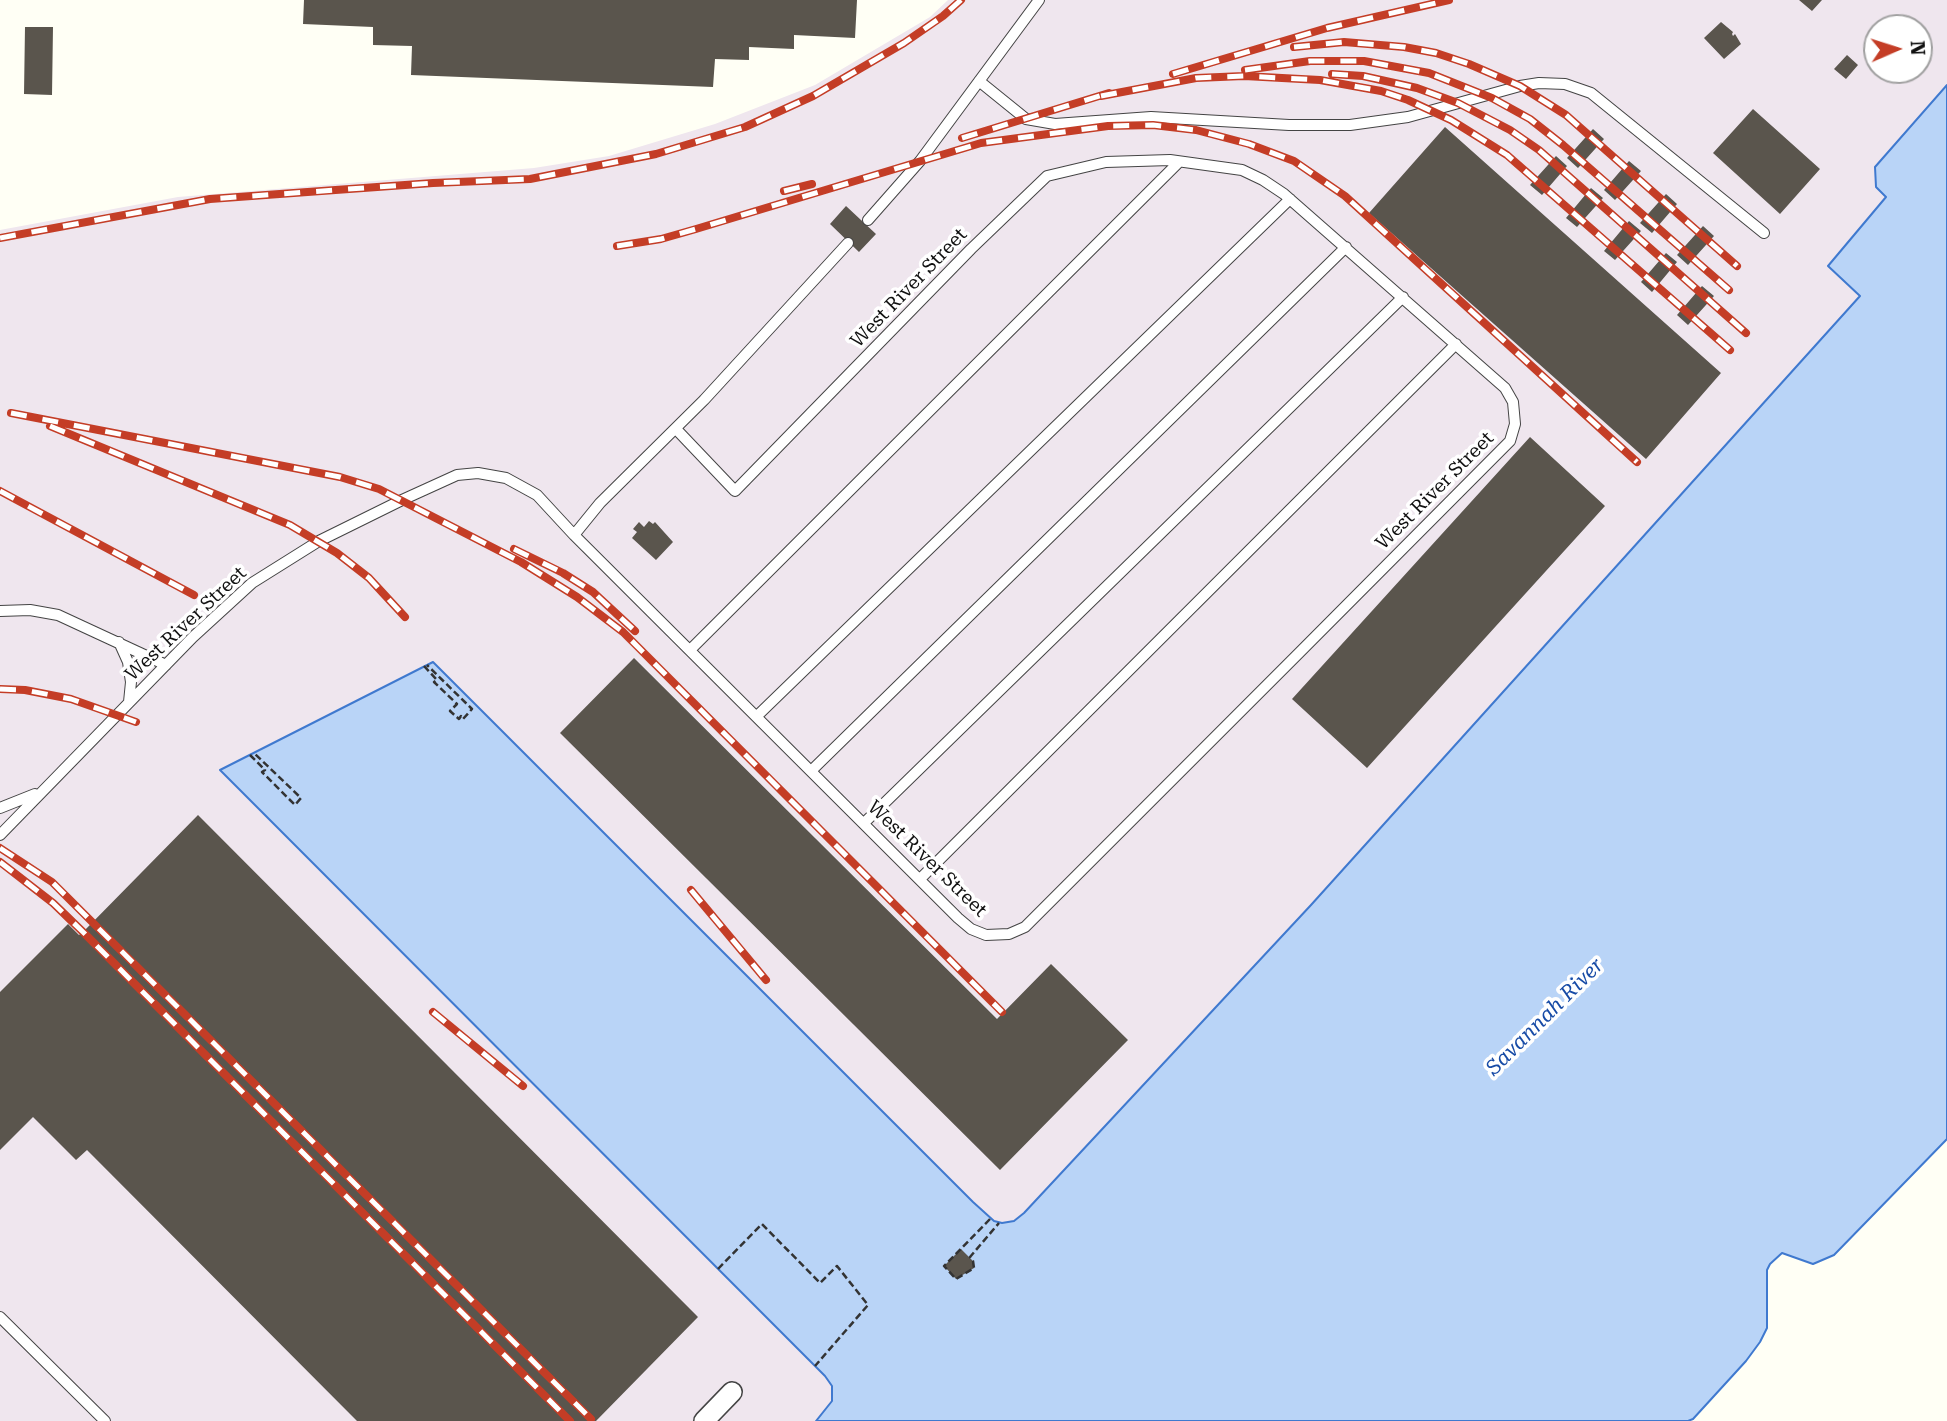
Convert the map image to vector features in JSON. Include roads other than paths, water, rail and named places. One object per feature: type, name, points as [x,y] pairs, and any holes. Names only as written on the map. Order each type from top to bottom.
[{"type":"street","points":[[704,1421],[732,1392]]},
{"type":"lane","points":[[868,220],[920,161],[1039,0]]},
{"type":"lane","points":[[979,81],[1026,119],[1055,124],[1151,117],[1289,125],[1350,125],[1408,117],[1520,86],[1539,83],[1565,84],[1591,93],[1764,233]]},
{"type":"lane","name":"West River Street","points":[[0,835],[193,637],[252,583],[318,541],[457,475],[478,473],[506,478],[537,495],[574,535],[971,929],[986,935],[1009,934],[1025,928],[1510,441],[1515,424],[1513,402],[1505,388],[1346,247],[1290,199],[1263,180],[1242,170],[1179,162],[1106,162],[1047,176],[735,491],[676,429]]},
{"type":"lane","points":[[690,650],[1179,162]]},
{"type":"lane","points":[[757,716],[1290,199]]},
{"type":"lane","points":[[574,535],[600,503],[676,429],[848,243]]},
{"type":"lane","points":[[811,771],[1346,247]]},
{"type":"lane","points":[[864,823],[1403,297]]},
{"type":"lane","points":[[920,879],[1456,344]]},
{"type":"lane","points":[[0,611],[30,610],[58,615],[166,665]]},
{"type":"lane","points":[[119,642],[128,662],[131,682],[129,703]]},
{"type":"lane","points":[[0,808],[43,791]]},
{"type":"lane","points":[[0,1317],[105,1421]]},
{"type":"water","name":"Savannah River","points":[[1947,85],[1947,1139],[1834,1255],[1813,1264],[1782,1253],[1770,1264],[1767,1270],[1767,1328],[1760,1342],[1746,1361],[1693,1419],[1688,1421],[816,1421],[832,1401],[832,1386],[825,1376],[220,770],[433,662],[973,1202],[994,1221],[1014,1221],[1311,905],[1860,296],[1828,266],[1886,197],[1876,187],[1875,167]]},
{"type":"railway","points":[[0,238],[210,199],[530,179],[656,154],[745,127],[813,96],[904,43],[961,0]]},
{"type":"railway","points":[[1173,74],[1327,28],[1449,0]]},
{"type":"railway","points":[[1294,47],[1344,42],[1404,47],[1436,53],[1469,64],[1520,86],[1566,115],[1737,266]]},
{"type":"railway","points":[[1245,70],[1310,61],[1364,61],[1429,73],[1492,98],[1530,119],[1563,145],[1729,290]]},
{"type":"railway","points":[[1332,74],[1363,76],[1417,88],[1458,103],[1510,130],[1539,150],[1746,333]]},
{"type":"railway","points":[[1101,96],[1196,78],[1244,76],[1320,80],[1381,91],[1408,100],[1451,120],[1507,155],[1730,350]]},
{"type":"railway","points":[[962,138],[1109,93]]},
{"type":"railway","points":[[617,246],[661,239],[981,143],[1108,126],[1153,125],[1196,130],[1249,144],[1294,161],[1345,196],[1637,462]]},
{"type":"railway","points":[[784,191],[812,184]]},
{"type":"railway","points":[[11,413],[340,477],[379,489],[521,562],[577,597],[623,632],[1002,1012]]},
{"type":"railway","points":[[50,426],[290,525],[337,553],[369,578],[405,617]]},
{"type":"railway","points":[[0,491],[194,595]]},
{"type":"railway","points":[[514,549],[563,573],[593,592],[635,631]]},
{"type":"railway","points":[[0,689],[25,690],[71,699],[136,722]]},
{"type":"railway","points":[[0,848],[52,882],[591,1419]]},
{"type":"railway","points":[[0,862],[53,903],[83,932],[570,1421]]},
{"type":"railway","points":[[691,890],[766,980]]},
{"type":"railway","points":[[433,1012],[523,1086]]}]
